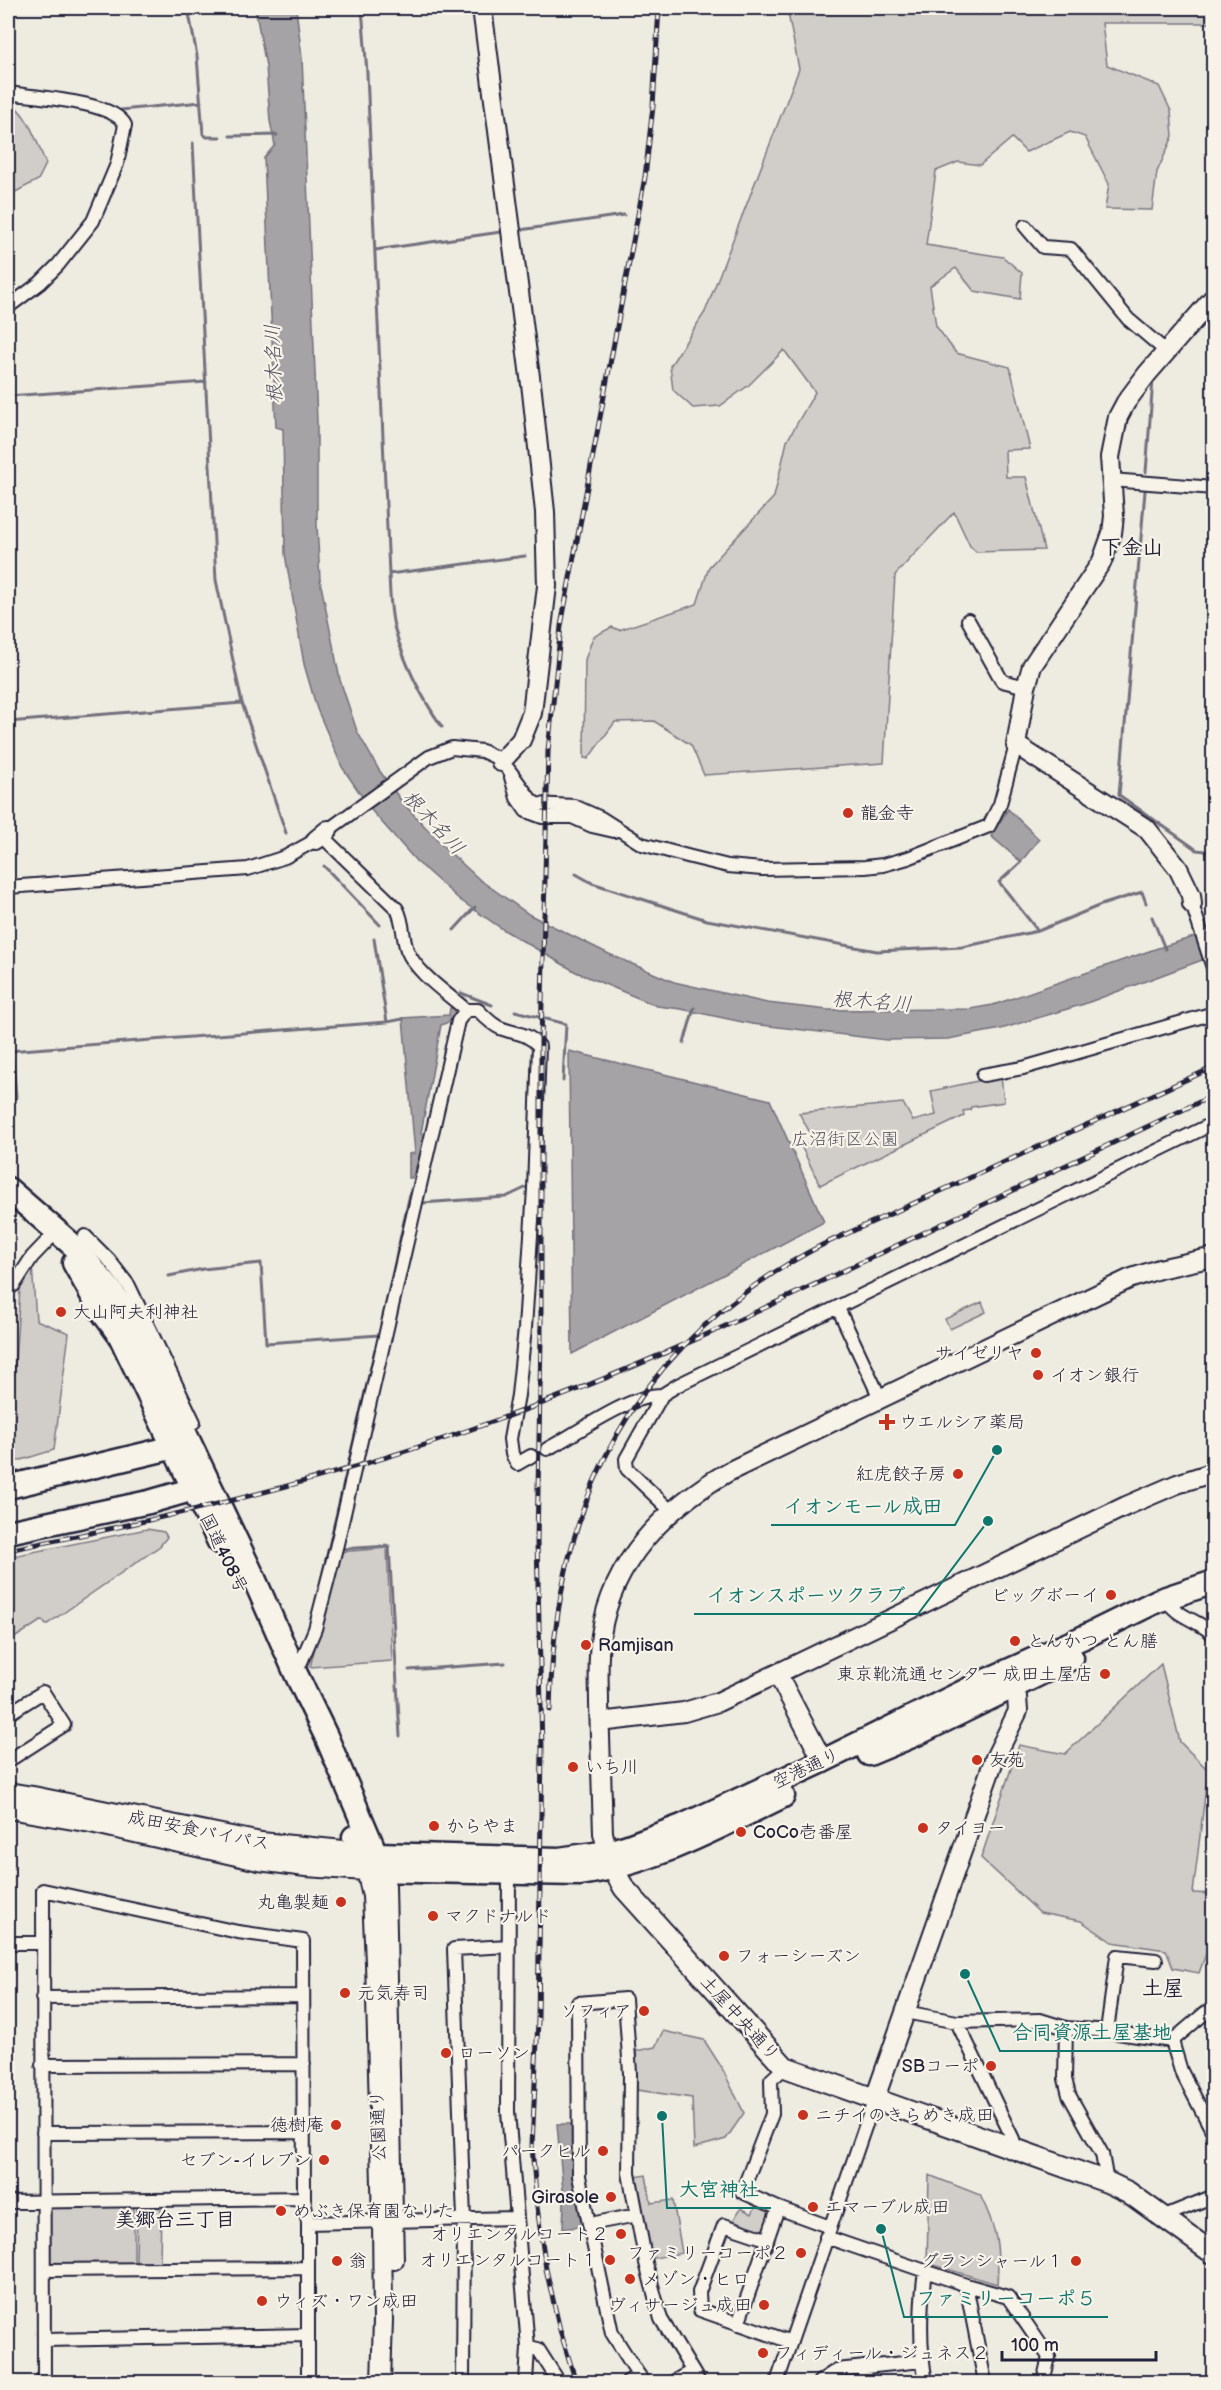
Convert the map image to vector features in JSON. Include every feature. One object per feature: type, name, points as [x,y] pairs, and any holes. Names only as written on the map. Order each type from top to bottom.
[{"type":"highway","name":"国道408号","points":[[8,1189],[56,1232],[98,1306],[186,1437],[202,1487],[320,1756],[371,1862]]},
{"type":"highway","points":[[8,1487],[186,1437]]},
{"type":"highway","name":"国道408号","points":[[202,1487],[326,1736],[371,1862]]},
{"type":"highway","points":[[8,1532],[202,1487]]},
{"type":"highway","name":"空港通り","points":[[371,1862],[509,1874],[579,1874],[823,1761],[1010,1679],[1214,1582]]},
{"type":"highway","name":"空港通り","points":[[1168,1604],[1214,1596]]},
{"type":"highway","name":"空港通り","points":[[371,1862],[610,1860],[696,1838],[851,1762],[1010,1679]]},
{"type":"main road","name":"成田安食バイパス","points":[[8,1794],[371,1862]]},
{"type":"main road","name":"成田安食バイパス","points":[[8,1808],[91,1822],[260,1860],[306,1866],[371,1862]]},
{"type":"main road","name":"土屋中央通り","points":[[610,1860],[624,1888],[785,2067],[1107,2182],[1128,2192],[1214,2254]]},
{"type":"street","points":[[482,8],[532,392],[545,522],[547,586],[532,713],[505,766]]},
{"type":"street","points":[[8,93],[54,99],[104,110],[121,118],[125,130],[117,164],[93,221],[58,265],[32,290],[8,307]]},
{"type":"street","points":[[1025,226],[1043,247],[1071,249],[1128,319],[1167,352]]},
{"type":"street","points":[[8,887],[248,869],[285,857],[322,835],[417,765],[439,752],[459,748],[482,751],[505,766],[531,800],[537,804],[574,806],[602,818],[642,844],[728,866],[762,869],[883,865],[952,842],[989,826],[1000,804],[1016,745],[1032,666],[1102,561],[1112,533],[1114,516],[1110,457],[1118,417],[1126,402],[1214,297]]},
{"type":"street","points":[[1111,480],[1214,488]]},
{"type":"street","points":[[968,620],[1002,681],[1026,687]]},
{"type":"street","points":[[1016,745],[1147,828],[1178,868],[1191,895],[1214,970]]},
{"type":"street","points":[[322,835],[397,909],[404,926],[407,951],[425,973],[459,1004],[478,1010],[498,1027],[530,1036],[539,1046],[525,1328],[510,1439],[512,1454],[517,1464],[531,1456]]},
{"type":"street","points":[[296,1674],[315,1629],[337,1544],[458,1021],[459,1004]]},
{"type":"street","points":[[983,1075],[1023,1068],[1214,1012]]},
{"type":"street","points":[[547,1449],[624,1406],[654,1395],[662,1395],[741,1353],[838,1308],[1214,1123]]},
{"type":"street","points":[[10,1287],[32,1257],[56,1232]]},
{"type":"street","points":[[85,1236],[129,1286],[186,1437]]},
{"type":"street","points":[[610,1860],[603,1833],[600,1638],[616,1583],[630,1558],[671,1510],[703,1486],[728,1472],[1130,1279],[1159,1269],[1214,1257]]},
{"type":"street","points":[[838,1308],[880,1398]]},
{"type":"street","points":[[662,1395],[626,1459],[627,1469],[671,1510]]},
{"type":"street","points":[[600,1722],[658,1716],[703,1707],[778,1675],[1126,1506],[1177,1484],[1214,1472]]},
{"type":"street","points":[[1168,1604],[1214,1635]]},
{"type":"street","points":[[778,1675],[823,1761]]},
{"type":"street","points":[[777,2382],[874,2098],[994,1760],[1018,1711],[1017,1697],[1010,1679]]},
{"type":"street","points":[[8,1714],[43,1692],[64,1725],[8,1761]]},
{"type":"street","name":"公園通り","points":[[371,1862],[386,1886],[388,2221],[392,2382]]},
{"type":"street","points":[[509,1874],[508,2112],[515,2218],[528,2347],[526,2382]]},
{"type":"street","points":[[44,2382],[43,1890],[238,1932],[303,1941],[304,2198],[308,2223],[308,2382]]},
{"type":"street","points":[[8,1943],[42,1943]]},
{"type":"street","points":[[463,2382],[464,2219],[454,1949],[509,1946]]},
{"type":"street","points":[[1107,2031],[1117,1956],[1156,1960]]},
{"type":"street","points":[[42,1998],[303,1996]]},
{"type":"street","points":[[627,2382],[641,2379],[612,2333],[579,2176],[578,2003],[625,1999],[630,2073],[629,2173],[646,2264],[661,2319],[699,2382]]},
{"type":"street","points":[[905,2012],[957,2022],[1040,2020],[1066,2028],[1172,2040],[1214,2009]]},
{"type":"street","points":[[957,2022],[1013,2139],[1016,2150]]},
{"type":"street","points":[[1066,2028],[1065,2079],[1069,2095],[1102,2154],[1107,2182]]},
{"type":"street","points":[[1172,2040],[1181,2071],[1214,2134]]},
{"type":"street","points":[[42,2065],[304,2064]]},
{"type":"street","points":[[785,2067],[771,2080],[772,2114],[742,2192],[828,2232],[966,2285],[1008,2297],[1049,2356],[1043,2382]]},
{"type":"street","points":[[43,2133],[304,2132]]},
{"type":"street","points":[[1162,2217],[1214,2196]]},
{"type":"street","points":[[8,2202],[304,2198]]},
{"type":"street","points":[[738,2324],[778,2208]]},
{"type":"street","points":[[590,2224],[637,2215]]},
{"type":"street","points":[[308,2223],[515,2218]]},
{"type":"street","name":"公園通り","points":[[381,2382],[388,2221]]},
{"type":"street","points":[[766,2239],[724,2225],[699,2292],[700,2310],[791,2342]]},
{"type":"street","points":[[44,2270],[308,2268]]},
{"type":"street","points":[[925,2270],[921,2304],[922,2361],[926,2382]]},
{"type":"street","points":[[966,2285],[985,2382]]},
{"type":"street","points":[[45,2340],[308,2335]]},
{"type":"street","points":[[528,2347],[538,2349],[559,2382]]},
{"type":"street","points":[[819,2382],[837,2370],[922,2361]]},
{"type":"street","points":[[863,2367],[866,2382]]},
{"type":"street","points":[[673,2382],[692,2371]]},
{"type":"green space","points":[[787,8],[968,8],[979,15],[992,8],[1213,8],[1214,23],[1102,23],[1107,65],[1159,86],[1171,111],[1173,136],[1157,172],[1152,210],[1105,209],[1109,184],[1085,137],[1070,132],[1026,152],[1012,138],[980,165],[958,162],[936,171],[926,245],[1003,257],[1022,273],[1020,299],[974,291],[956,268],[930,286],[936,326],[956,353],[1010,367],[1030,449],[1005,450],[1006,477],[1026,477],[1044,550],[976,552],[970,546],[954,512],[895,575],[884,763],[704,775],[691,745],[654,721],[615,722],[588,759],[584,758],[585,660],[593,637],[612,627],[619,630],[697,604],[709,567],[774,497],[787,441],[815,392],[784,350],[749,385],[720,406],[693,408],[673,390],[670,366],[705,312],[799,69]]},
{"type":"green space","points":[[8,102],[15,106],[27,121],[46,164],[38,180],[8,196]]},
{"type":"green space","name":"広沼街区公園","points":[[1001,1076],[1004,1102],[971,1107],[970,1110],[963,1111],[964,1116],[820,1185],[802,1148],[814,1140],[799,1113],[903,1103],[913,1121],[936,1115],[931,1091]]},
{"type":"green space","points":[[32,1265],[36,1320],[69,1333],[54,1450],[8,1464],[20,1289]]},
{"type":"green space","points":[[982,1302],[986,1312],[950,1329],[945,1319]]},
{"type":"green space","points":[[147,1529],[164,1532],[167,1537],[160,1546],[46,1625],[42,1620],[8,1642],[8,1557]]},
{"type":"green space","points":[[387,1548],[392,1661],[310,1667],[339,1552]]},
{"type":"green space","points":[[1161,1664],[1180,1742],[1208,1770],[1193,1893],[1213,1894],[1214,1958],[1207,1951],[1199,1973],[1173,1968],[1166,1950],[1112,1942],[1081,1921],[1040,1913],[981,1858],[1019,1745],[1065,1754]]},
{"type":"green space","points":[[663,2031],[704,2040],[722,2068],[744,2113],[726,2139],[694,2148],[692,2098],[637,2090],[636,2051],[655,2047]]},
{"type":"green space","points":[[646,2175],[651,2203],[673,2200],[682,2253],[649,2259],[635,2177]]},
{"type":"green space","points":[[929,2175],[980,2195],[996,2238],[997,2284],[927,2263]]},
{"type":"green space","points":[[134,2200],[134,2270],[45,2270],[43,2201]]},
{"type":"green space","points":[[756,2205],[772,2211],[764,2234],[732,2222],[741,2208],[752,2214]]},
{"type":"green space","points":[[137,2206],[161,2207],[160,2264],[136,2263]]},
{"type":"shaded area","points":[[255,8],[296,8],[302,58],[317,421],[317,525],[320,580],[340,680],[357,731],[379,770],[403,803],[443,846],[480,880],[530,915],[609,954],[674,982],[767,1003],[828,1010],[970,1009],[993,1005],[1213,931],[1213,956],[1084,1004],[1001,1029],[948,1039],[887,1040],[752,1024],[657,1006],[576,972],[504,930],[460,900],[416,861],[372,811],[342,767],[317,709],[304,664],[285,554],[283,429],[276,427],[264,158],[275,145],[270,121],[266,66]]},
{"type":"shaded area","points":[[1008,809],[1039,839],[1021,862],[991,836]]},
{"type":"shaded area","points":[[450,1008],[456,1008],[451,1021],[441,1025],[421,1133],[426,1139],[412,1178],[409,1178],[409,1154],[415,1153],[403,1018],[449,1015]]},
{"type":"shaded area","points":[[569,1051],[770,1100],[824,1222],[572,1354]]},
{"type":"shaded area","points":[[557,2124],[574,2124],[584,2226],[563,2229],[564,2202]]},
{"type":"waterway","points":[[188,8],[197,56],[203,134],[207,137],[220,137]]},
{"type":"waterway","points":[[362,8],[367,73],[391,610],[399,643],[409,668],[442,727]]},
{"type":"waterway","points":[[121,110],[201,102]]},
{"type":"waterway","points":[[230,136],[277,135]]},
{"type":"waterway","points":[[193,143],[216,580],[242,703],[286,833]]},
{"type":"waterway","points":[[520,230],[624,215]]},
{"type":"waterway","points":[[375,250],[501,232]]},
{"type":"waterway","points":[[1146,472],[1153,380]]},
{"type":"waterway","points":[[8,396],[206,382]]},
{"type":"waterway","points":[[1145,491],[1119,795],[1197,850],[1214,852]]},
{"type":"waterway","points":[[389,574],[525,556]]},
{"type":"waterway","points":[[8,722],[242,703]]},
{"type":"waterway","points":[[1021,862],[999,882],[1038,931],[1101,905],[1142,892],[1146,903]]},
{"type":"waterway","points":[[324,866],[380,925]]},
{"type":"waterway","points":[[576,874],[592,883],[707,920],[877,951],[962,947],[1038,931]]},
{"type":"waterway","points":[[454,930],[475,907]]},
{"type":"waterway","points":[[1152,917],[1165,949]]},
{"type":"waterway","points":[[374,939],[387,1022]]},
{"type":"waterway","points":[[458,1000],[461,993],[492,1005]]},
{"type":"waterway","points":[[684,1043],[694,1008]]},
{"type":"waterway","points":[[515,1011],[566,1024],[563,1081]]},
{"type":"waterway","points":[[8,1051],[403,1019]]},
{"type":"waterway","points":[[8,1116],[16,1097],[12,1050]]},
{"type":"waterway","points":[[422,1203],[506,1197],[527,1187]]},
{"type":"waterway","points":[[380,1331],[411,1189]]},
{"type":"waterway","points":[[169,1276],[203,1269],[261,1263],[266,1343],[379,1335]]},
{"type":"waterway","points":[[8,1265],[10,1265],[9,1284]]},
{"type":"waterway","points":[[8,1304],[9,1291]]},
{"type":"waterway","points":[[317,1598],[375,1349]]},
{"type":"waterway","points":[[341,1549],[389,1546],[400,1736]]},
{"type":"waterway","points":[[409,1670],[505,1663]]},
{"type":"railway","points":[[576,2382],[560,2330],[546,2269],[537,2207],[532,2146],[538,2020],[542,1749],[537,1541],[541,1338],[541,1043],[548,751],[561,626],[645,177],[653,106],[659,8]]},
{"type":"railway","points":[[550,1710],[555,1634],[568,1562],[588,1496],[617,1435],[654,1379],[701,1329],[758,1284],[824,1244],[1214,1067]]},
{"type":"railway","points":[[8,1550],[194,1510],[316,1478],[437,1441],[546,1402],[642,1363],[737,1320],[1214,1095]]},
{"type":"place","name":"龍金寺","points":[[848,813]]},
{"type":"place","name":"大山阿夫利神社","points":[[61,1312]]},
{"type":"place","name":"サイゼリヤ","points":[[1036,1353]]},
{"type":"place","name":"イオン銀行","points":[[1038,1375]]},
{"type":"place","name":"ウエルシア薬局","points":[[887,1422]]},
{"type":"place","name":"イオンモール成田","points":[[997,1450]]},
{"type":"place","name":"紅虎餃子房","points":[[958,1474]]},
{"type":"place","name":"イオンスポーツクラブ","points":[[988,1521]]},
{"type":"place","name":"ビッグボーイ","points":[[1111,1595]]},
{"type":"place","name":"とんかつ とん膳","points":[[1015,1641]]},
{"type":"place","name":"Ramjisan","points":[[586,1645]]},
{"type":"place","name":"東京靴流通センター 成田土屋店","points":[[1105,1674]]},
{"type":"place","name":"友苑","points":[[977,1760]]},
{"type":"place","name":"いち川","points":[[573,1767]]},
{"type":"place","name":"からやま","points":[[434,1826]]},
{"type":"place","name":"タイヨー","points":[[923,1828]]},
{"type":"place","name":"CoCo壱番屋","points":[[741,1832]]},
{"type":"place","name":"丸亀製麺","points":[[341,1902]]},
{"type":"place","name":"マクドナルド","points":[[433,1916]]},
{"type":"place","name":"フォーシーズン","points":[[724,1956]]},
{"type":"place","name":"合同資源土屋基地","points":[[965,1974]]},
{"type":"place","name":"元気寿司","points":[[345,1993]]},
{"type":"place","name":"ソフィア","points":[[644,2011]]},
{"type":"place","name":"ローソン","points":[[446,2053]]},
{"type":"place","name":"SBコーポ","points":[[991,2066]]},
{"type":"place","name":"ニチイのきらめき成田","points":[[803,2115]]},
{"type":"place","name":"大宮神社","points":[[662,2116]]},
{"type":"place","name":"徳樹庵","points":[[336,2125]]},
{"type":"place","name":"パークヒル","points":[[603,2151]]},
{"type":"place","name":"セブン-イレブン","points":[[324,2160]]},
{"type":"place","name":"Girasole","points":[[611,2197]]},
{"type":"place","name":"エマーブル成田","points":[[813,2207]]},
{"type":"place","name":"めぶき保育園なりた","points":[[281,2211]]},
{"type":"place","name":"ファミリーコーポ５","points":[[881,2229]]},
{"type":"place","name":"オリエンタルコート２","points":[[621,2234]]},
{"type":"place","name":"ファミリーコーポ２","points":[[801,2253]]},
{"type":"place","name":"オリエンタルコート１","points":[[610,2260]]},
{"type":"place","name":"翁","points":[[337,2261]]},
{"type":"place","name":"グランシャール１","points":[[1076,2261]]},
{"type":"place","name":"メゾン・ヒロ","points":[[630,2279]]},
{"type":"place","name":"ウィズ・ワン成田","points":[[262,2301]]},
{"type":"place","name":"ヴィサージュ成田","points":[[764,2305]]},
{"type":"place","name":"フィディール・ジュネス２","points":[[763,2353]]},
{"type":"district","name":"下金山","points":[[1132,547]]},
{"type":"district","name":"土屋","points":[[1163,1988]]},
{"type":"district","name":"美郷台三丁目","points":[[175,2219]]},
{"type":"water label","name":"根木名川","points":[[273,364]]},
{"type":"water label","name":"根木名川","points":[[434,822]]},
{"type":"water label","name":"根木名川","points":[[872,1001]]}]
